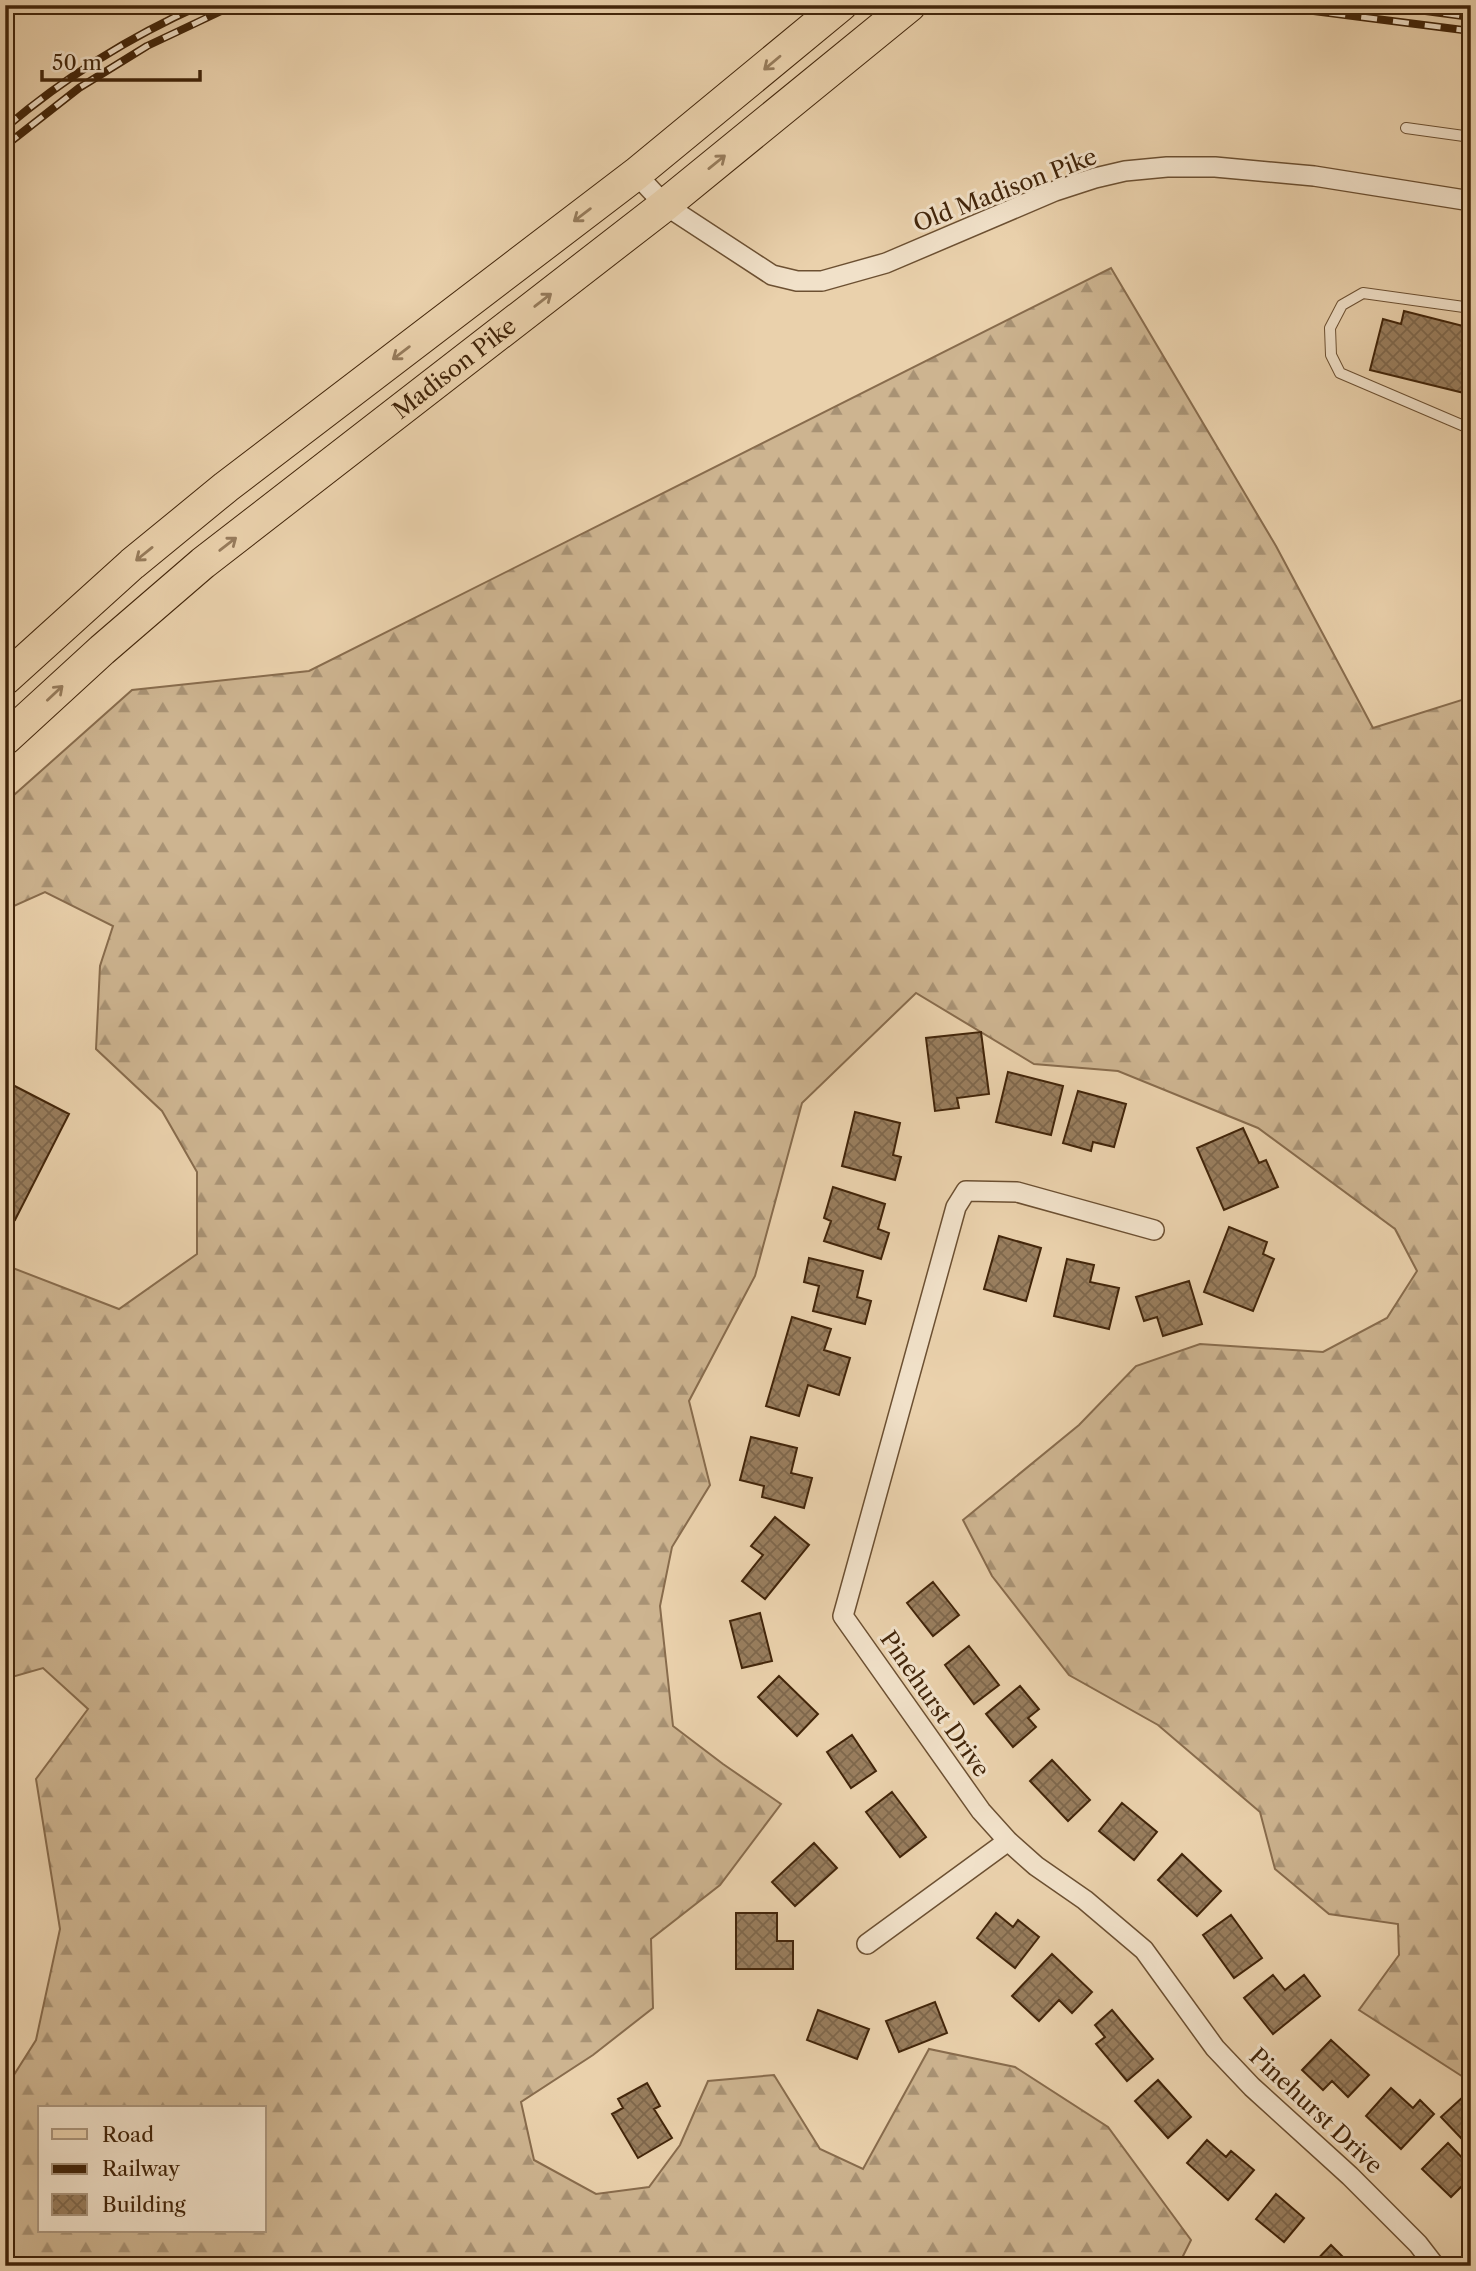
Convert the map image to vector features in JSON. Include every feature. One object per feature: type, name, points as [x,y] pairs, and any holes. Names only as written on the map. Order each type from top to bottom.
[{"type":"main road","name":"Madison Pike","points":[[5,680],[132,564],[226,487],[636,174],[841,5]]},
{"type":"main road","name":"Madison Pike","points":[[5,739],[203,563],[665,205],[910,5]]},
{"type":"street","name":"Old Madison Pike","points":[[636,174],[665,205],[772,275],[797,281],[822,281],[886,263],[1055,191],[1125,171],[1167,167],[1215,167],[1314,177],[1471,201]]},
{"type":"street","name":"Pinehurst Drive","points":[[1154,1230],[1017,1192],[966,1191],[956,1207],[843,1616],[981,1811],[1008,1841],[1036,1866],[1085,1900],[1144,1950],[1215,2048],[1252,2087],[1350,2176],[1418,2244],[1435,2266]]},
{"type":"street","points":[[867,1944],[1008,1841]]},
{"type":"lane","points":[[1406,128],[1471,137]]},
{"type":"lane","points":[[1471,309],[1363,293],[1342,305],[1330,328],[1331,355],[1340,373],[1471,429]]},
{"type":"green space","points":[[1111,268],[1276,546],[1373,728],[1471,697],[1471,2082],[1359,2010],[1399,1955],[1398,1924],[1329,1914],[1275,1869],[1260,1812],[1158,1725],[1069,1675],[992,1576],[963,1520],[1079,1425],[1136,1366],[1200,1344],[1323,1352],[1387,1318],[1417,1271],[1395,1229],[1258,1128],[1118,1071],[1034,1064],[916,993],[802,1103],[755,1276],[689,1401],[710,1485],[672,1547],[660,1606],[673,1726],[781,1804],[720,1885],[651,1939],[653,2008],[593,2055],[521,2102],[534,2160],[596,2194],[649,2187],[680,2145],[708,2081],[774,2075],[820,2149],[863,2169],[929,2049],[1015,2067],[1108,2127],[1191,2240],[1178,2266],[5,2266],[5,2089],[36,2040],[60,1929],[36,1779],[88,1709],[43,1668],[5,1679],[5,1265],[119,1309],[197,1254],[197,1172],[162,1111],[96,1049],[100,966],[113,926],[45,892],[5,910],[5,803],[132,690],[309,671]]},
{"type":"building","points":[[1404,311],[1471,328],[1471,385],[1468,394],[1370,370],[1383,319],[1401,324]]},
{"type":"building","points":[[981,1032],[989,1094],[957,1098],[959,1108],[935,1111],[926,1038]]},
{"type":"building","points":[[1008,1072],[1063,1086],[1051,1135],[996,1122]]},
{"type":"building","points":[[5,1081],[69,1114],[15,1220],[5,1216]]},
{"type":"building","points":[[1078,1091],[1126,1104],[1114,1147],[1093,1142],[1091,1151],[1063,1143]]},
{"type":"building","points":[[855,1112],[900,1123],[893,1155],[901,1157],[895,1180],[842,1166]]},
{"type":"building","points":[[1243,1128],[1259,1163],[1266,1160],[1278,1187],[1224,1210],[1197,1148]]},
{"type":"building","points":[[833,1187],[885,1204],[878,1229],[889,1233],[881,1259],[824,1241],[831,1221],[824,1218]]},
{"type":"building","points":[[1229,1227],[1267,1242],[1263,1254],[1274,1259],[1253,1311],[1204,1292]]},
{"type":"building","points":[[999,1236],[1041,1248],[1026,1301],[984,1289]]},
{"type":"building","points":[[809,1258],[863,1271],[857,1297],[871,1301],[865,1324],[813,1311],[819,1286],[804,1282]]},
{"type":"building","points":[[1067,1259],[1094,1265],[1090,1282],[1119,1288],[1109,1329],[1054,1316]]},
{"type":"building","points":[[1189,1281],[1202,1324],[1163,1336],[1157,1317],[1144,1321],[1136,1297]]},
{"type":"building","points":[[792,1317],[831,1329],[824,1350],[850,1358],[839,1395],[808,1385],[799,1416],[766,1406]]},
{"type":"building","points":[[751,1437],[797,1448],[791,1473],[812,1478],[804,1508],[762,1497],[764,1486],[740,1480]]},
{"type":"building","points":[[775,1517],[809,1545],[765,1599],[742,1581],[763,1555],[751,1546]]},
{"type":"building","points":[[933,1582],[959,1615],[933,1636],[907,1603]]},
{"type":"building","points":[[760,1613],[772,1661],[742,1668],[730,1621]]},
{"type":"building","points":[[969,1646],[999,1685],[974,1704],[945,1665]]},
{"type":"building","points":[[779,1676],[818,1714],[797,1736],[758,1697]]},
{"type":"building","points":[[1020,1686],[1039,1709],[1028,1718],[1036,1727],[1013,1747],[986,1714]]},
{"type":"building","points":[[852,1735],[876,1771],[851,1788],[827,1752]]},
{"type":"building","points":[[1052,1760],[1090,1800],[1068,1821],[1030,1781]]},
{"type":"building","points":[[892,1792],[926,1837],[900,1857],[866,1812]]},
{"type":"building","points":[[1122,1803],[1157,1832],[1134,1860],[1099,1831]]},
{"type":"building","points":[[814,1843],[837,1868],[795,1906],[772,1882]]},
{"type":"building","points":[[1182,1854],[1221,1891],[1197,1916],[1158,1880]]},
{"type":"building","points":[[736,1913],[777,1913],[777,1941],[793,1941],[793,1969],[736,1969]]},
{"type":"building","points":[[996,1913],[1013,1927],[1018,1920],[1039,1937],[1015,1968],[977,1938]]},
{"type":"building","points":[[1231,1915],[1262,1958],[1234,1978],[1203,1935]]},
{"type":"building","points":[[1052,1954],[1092,1992],[1072,2013],[1059,2000],[1039,2021],[1012,1996]]},
{"type":"building","points":[[1273,1975],[1285,1990],[1304,1975],[1320,1996],[1273,2034],[1244,1998]]},
{"type":"building","points":[[935,2002],[947,2033],[899,2052],[886,2021]]},
{"type":"building","points":[[818,2010],[869,2029],[857,2059],[807,2040]]},
{"type":"building","points":[[1112,2010],[1153,2059],[1127,2081],[1096,2044],[1105,2037],[1095,2025]]},
{"type":"building","points":[[1331,2040],[1369,2075],[1348,2097],[1332,2081],[1323,2090],[1302,2070]]},
{"type":"building","points":[[1158,2080],[1191,2117],[1168,2138],[1135,2101]]},
{"type":"building","points":[[647,2083],[660,2106],[654,2109],[672,2138],[638,2158],[612,2114],[623,2108],[618,2099]]},
{"type":"building","points":[[1391,2088],[1413,2108],[1420,2100],[1434,2114],[1401,2149],[1366,2116]]},
{"type":"building","points":[[1463,2097],[1471,2106],[1471,2129],[1461,2138],[1441,2117]]},
{"type":"building","points":[[1207,2140],[1226,2157],[1231,2151],[1254,2170],[1228,2200],[1187,2163]]},
{"type":"building","points":[[1448,2143],[1471,2167],[1471,2177],[1451,2197],[1422,2169]]},
{"type":"building","points":[[1276,2194],[1304,2218],[1284,2242],[1256,2219]]},
{"type":"building","points":[[1331,2245],[1352,2266],[1311,2266]]},
{"type":"railway","points":[[5,128],[99,59],[149,30],[201,5]]},
{"type":"railway","points":[[5,146],[79,88],[147,46],[234,5]]},
{"type":"railway","points":[[1266,5],[1471,31]]},
{"type":"railway","points":[[1380,5],[1471,17]]}]
